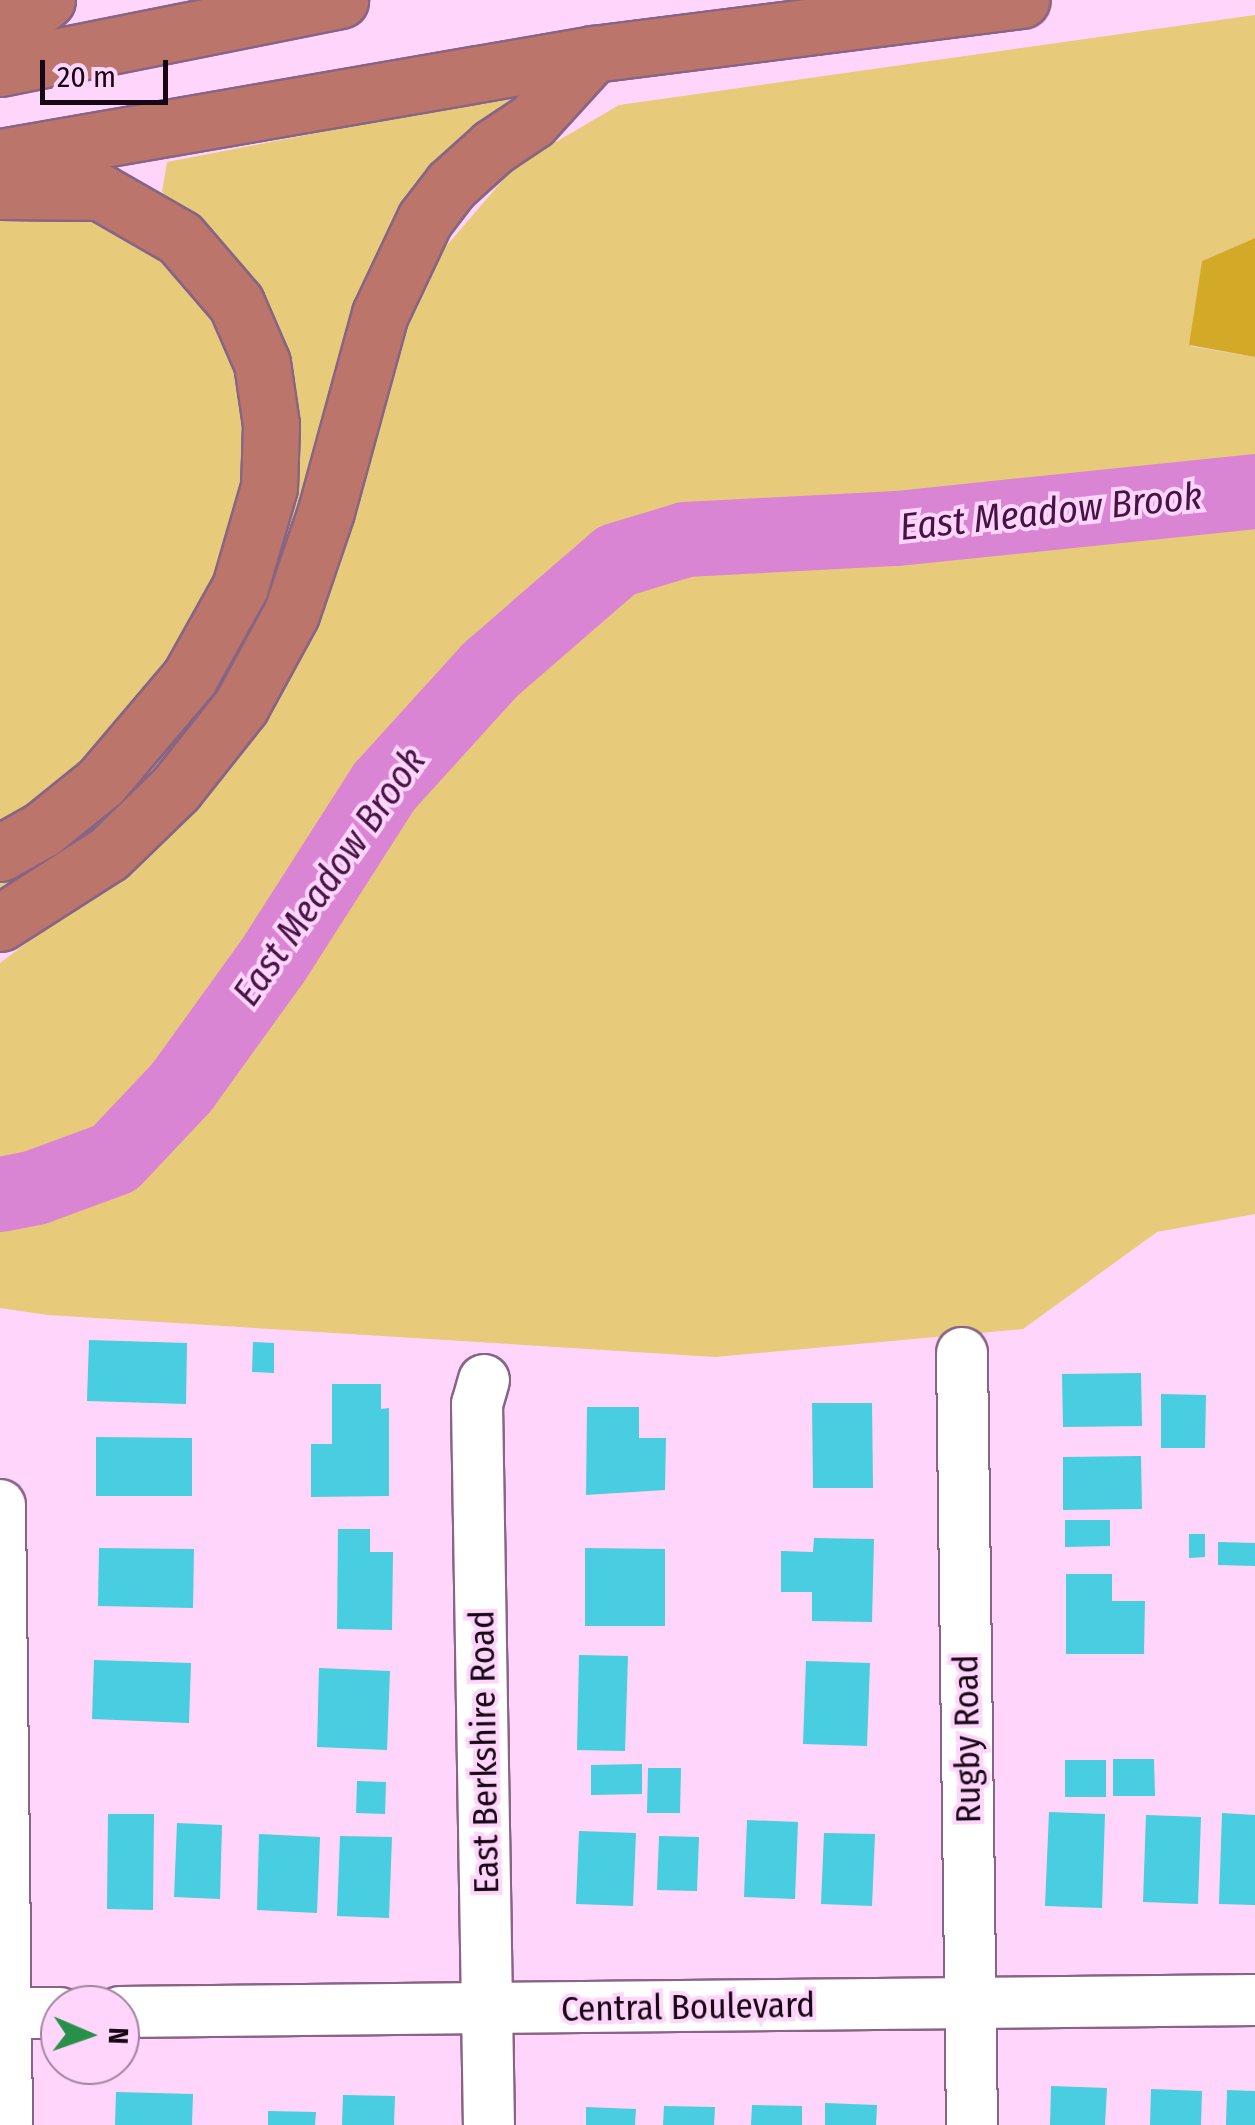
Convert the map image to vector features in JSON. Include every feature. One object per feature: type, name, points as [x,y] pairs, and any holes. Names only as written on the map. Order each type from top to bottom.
[{"type":"highway","points":[[0,26],[25,17],[47,0]]},
{"type":"highway","points":[[0,68],[340,0]]},
{"type":"highway","points":[[0,157],[593,54],[1022,0]]},
{"type":"highway","points":[[0,923],[108,854],[176,788],[241,706],[291,614],[326,511],[380,314],[425,219],[451,185],[493,146],[532,121],[593,54]]},
{"type":"highway","points":[[0,191],[100,192],[180,238],[236,302],[262,364],[271,426],[269,487],[240,586],[190,677],[101,782],[43,829],[0,853]]},
{"type":"street","name":"Rugby Road","points":[[962,1353],[972,2125]]},
{"type":"street","name":"East Berkshire Road","points":[[484,1380],[477,1404],[489,2125]]},
{"type":"street","points":[[0,1505],[7,2125]]},
{"type":"street","name":"Central Boulevard","points":[[140,2012],[1255,2000]]},
{"type":"street","points":[[3,2013],[40,2012]]},
{"type":"shaded area","points":[[1255,15],[1255,238],[1202,261],[1190,346],[1255,357],[1255,1214],[1157,1232],[1023,1329],[715,1357],[48,1315],[0,1308],[0,963],[157,845],[349,510],[424,272],[515,166],[619,105]]},
{"type":"shaded area","points":[[518,94],[520,112],[454,160],[251,663],[104,834],[0,906],[0,883],[94,821],[161,756],[229,659],[273,559],[298,447],[281,348],[234,260],[162,192],[167,162]]},
{"type":"shaded area","points":[[0,201],[74,204],[156,243],[243,342],[258,473],[223,590],[150,707],[0,831]]},
{"type":"shaded area","points":[[1255,238],[1255,357],[1189,345],[1202,261]]},
{"type":"building","points":[[89,1340],[187,1343],[186,1404],[87,1401]]},
{"type":"building","points":[[253,1342],[274,1343],[274,1373],[252,1372]]},
{"type":"building","points":[[1141,1373],[1142,1426],[1063,1427],[1062,1374]]},
{"type":"building","points":[[332,1384],[381,1384],[381,1409],[389,1408],[389,1496],[311,1497],[311,1444],[332,1444]]},
{"type":"building","points":[[1161,1394],[1206,1395],[1205,1448],[1161,1448]]},
{"type":"building","points":[[812,1403],[872,1403],[873,1488],[813,1488]]},
{"type":"building","points":[[587,1407],[639,1407],[639,1438],[666,1438],[665,1490],[586,1495]]},
{"type":"building","points":[[96,1437],[192,1438],[192,1496],[96,1496]]},
{"type":"building","points":[[1141,1456],[1142,1509],[1063,1510],[1063,1457]]},
{"type":"building","points":[[1065,1520],[1110,1520],[1110,1546],[1065,1547]]},
{"type":"building","points":[[338,1529],[370,1529],[370,1552],[393,1552],[392,1630],[337,1629]]},
{"type":"building","points":[[1189,1534],[1205,1534],[1205,1557],[1189,1558]]},
{"type":"building","points":[[814,1538],[874,1539],[872,1622],[812,1621],[812,1592],[781,1592],[781,1551],[813,1552]]},
{"type":"building","points":[[1218,1542],[1255,1543],[1255,1566],[1218,1565]]},
{"type":"building","points":[[99,1548],[194,1549],[193,1608],[98,1606]]},
{"type":"building","points":[[585,1548],[665,1549],[665,1626],[585,1626]]},
{"type":"building","points":[[1066,1574],[1112,1574],[1112,1601],[1145,1601],[1144,1654],[1066,1654]]},
{"type":"building","points":[[579,1655],[628,1656],[625,1751],[577,1750]]},
{"type":"building","points":[[94,1660],[191,1663],[189,1723],[92,1719]]},
{"type":"building","points":[[806,1661],[870,1663],[867,1746],[803,1744]]},
{"type":"building","points":[[319,1668],[390,1671],[387,1750],[317,1747]]},
{"type":"building","points":[[1113,1759],[1154,1759],[1155,1796],[1113,1796]]},
{"type":"building","points":[[1065,1760],[1106,1760],[1106,1797],[1065,1797]]},
{"type":"building","points":[[642,1764],[642,1794],[591,1795],[591,1765]]},
{"type":"building","points":[[648,1768],[681,1768],[680,1813],[647,1813]]},
{"type":"building","points":[[357,1781],[386,1782],[385,1814],[356,1813]]},
{"type":"building","points":[[1049,1812],[1105,1814],[1102,1908],[1045,1906]]},
{"type":"building","points":[[1222,1813],[1255,1815],[1255,1905],[1219,1904]]},
{"type":"building","points":[[108,1814],[154,1814],[153,1910],[107,1909]]},
{"type":"building","points":[[1146,1815],[1201,1817],[1198,1904],[1143,1902]]},
{"type":"building","points":[[747,1820],[798,1822],[795,1899],[744,1897]]},
{"type":"building","points":[[177,1823],[222,1825],[220,1899],[174,1897]]},
{"type":"building","points":[[579,1831],[636,1833],[633,1906],[576,1904]]},
{"type":"building","points":[[824,1833],[875,1834],[872,1906],[821,1904]]},
{"type":"building","points":[[259,1834],[320,1837],[317,1913],[257,1910]]},
{"type":"building","points":[[340,1836],[392,1837],[389,1918],[337,1916]]},
{"type":"building","points":[[659,1836],[699,1837],[697,1891],[657,1890]]},
{"type":"building","points":[[1051,2086],[1107,2088],[1105,2125],[1050,2125]]},
{"type":"building","points":[[1151,2089],[1202,2091],[1201,2125],[1150,2125]]},
{"type":"building","points":[[1227,2090],[1255,2091],[1255,2125],[1226,2125]]},
{"type":"building","points":[[116,2092],[193,2094],[192,2125],[115,2125]]},
{"type":"building","points":[[343,2095],[395,2096],[394,2125],[342,2125]]},
{"type":"building","points":[[825,2103],[877,2105],[876,2125],[825,2125]]},
{"type":"building","points":[[752,2105],[802,2106],[802,2125],[751,2125]]},
{"type":"building","points":[[664,2106],[715,2107],[714,2125],[663,2125]]},
{"type":"building","points":[[586,2107],[636,2109],[635,2125],[586,2125]]},
{"type":"building","points":[[268,2111],[316,2112],[315,2125],[268,2125]]},
{"type":"waterway","name":"East Meadow Brook","points":[[0,1194],[35,1187],[114,1158],[181,1087],[272,961],[384,786],[489,670],[616,560],[685,539],[897,528],[1255,491]]}]
